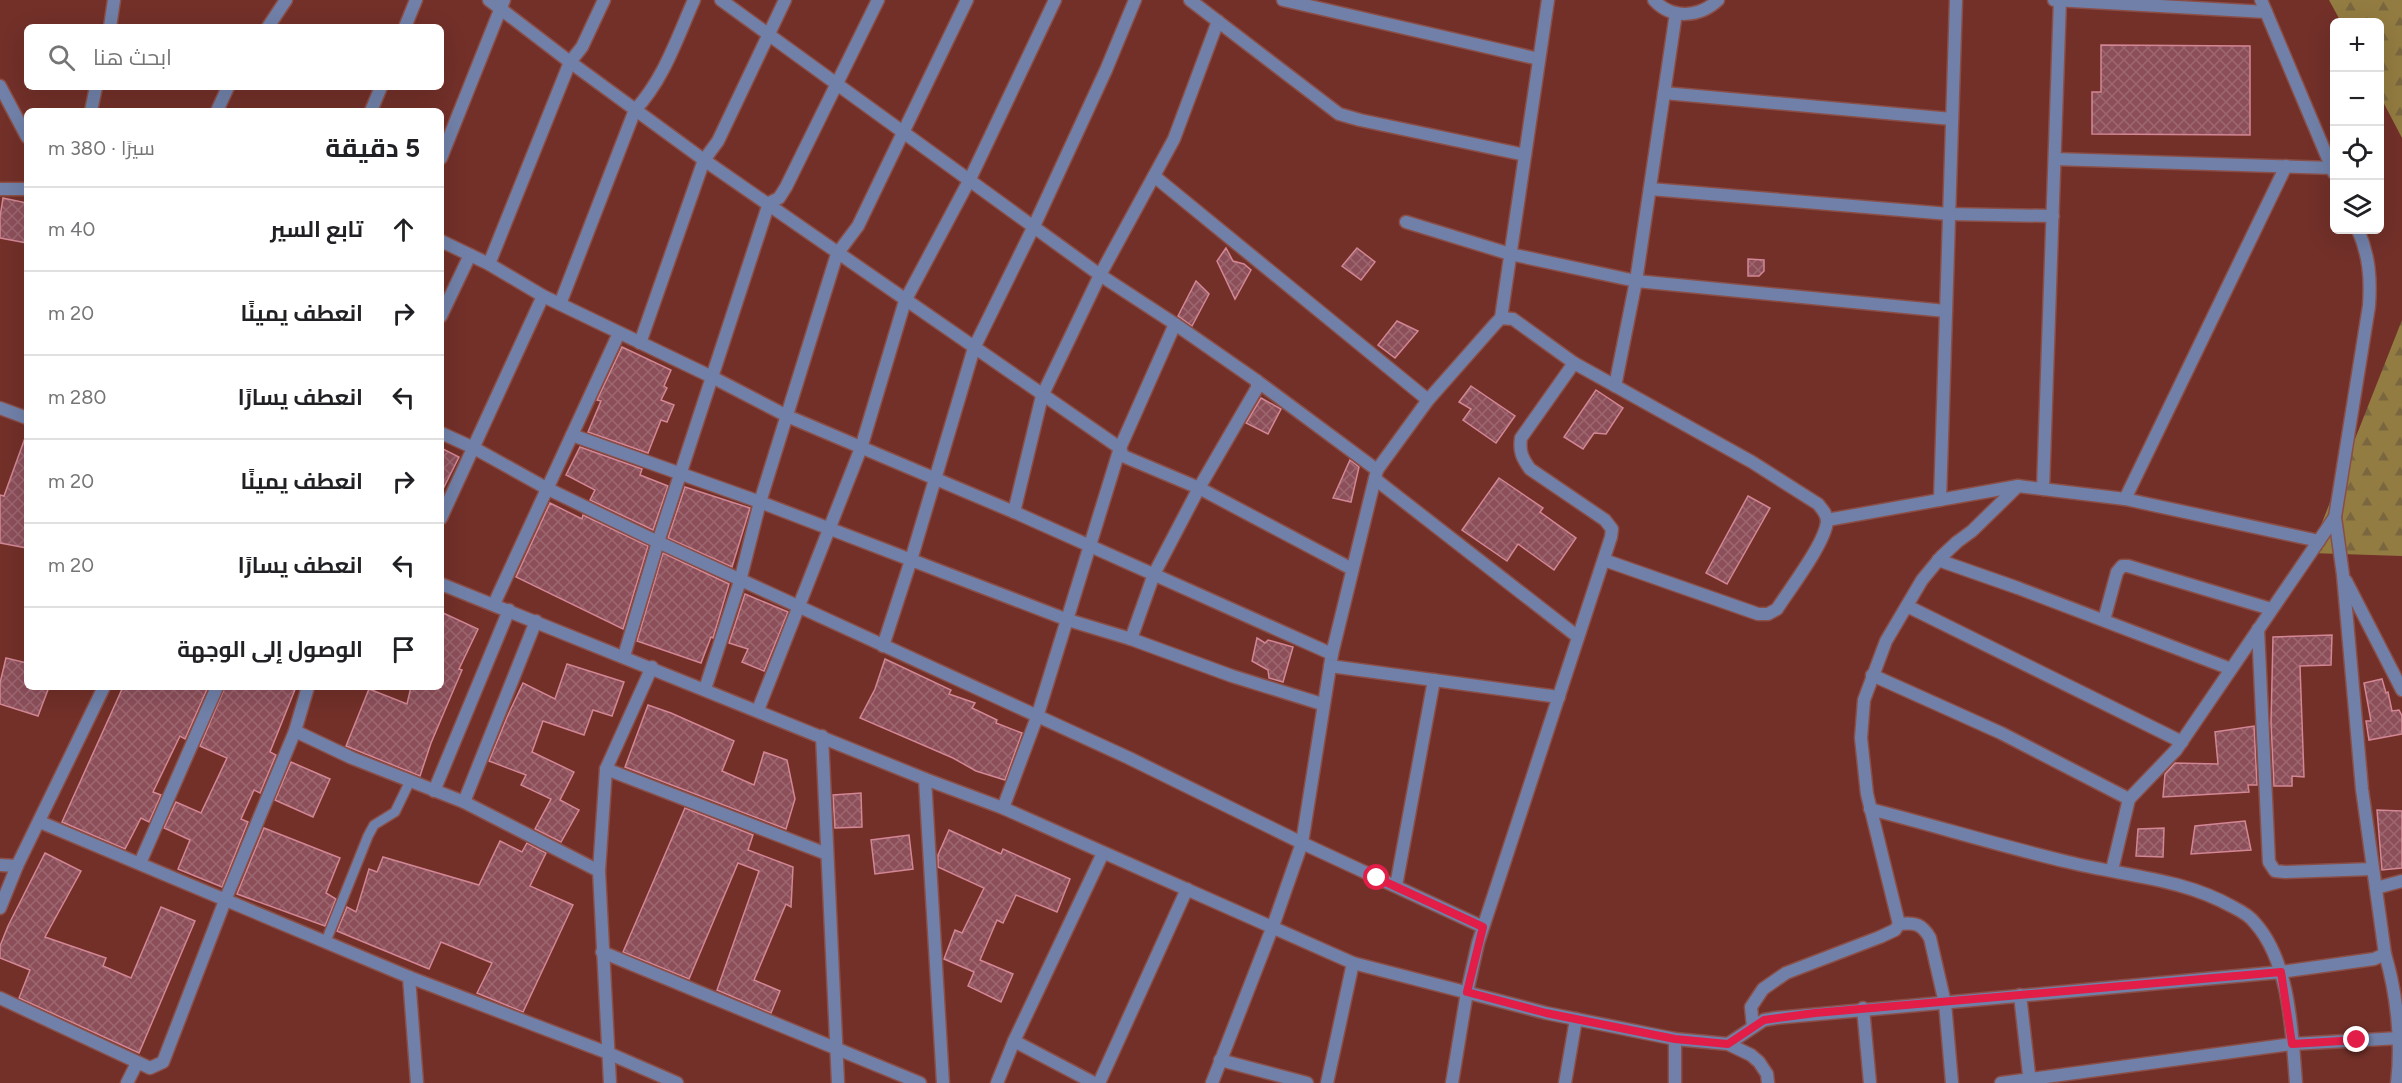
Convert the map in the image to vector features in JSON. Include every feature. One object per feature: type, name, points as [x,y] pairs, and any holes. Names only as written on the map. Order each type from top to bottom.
[{"type":"street","points":[[110,24],[114,0]]},
{"type":"street","points":[[270,24],[286,0]]},
{"type":"street","points":[[406,24],[416,0]]},
{"type":"street","points":[[489,0],[502,4],[570,62],[635,111],[769,203],[837,254],[1120,448],[1123,456],[1199,488],[1352,569]]},
{"type":"street","points":[[489,264],[570,62],[582,47],[604,0]]},
{"type":"street","points":[[560,304],[635,111],[661,76],[694,0]]},
{"type":"street","points":[[721,0],[1100,275],[1257,381],[1578,637]]},
{"type":"street","points":[[640,343],[704,160],[718,141],[785,0]]},
{"type":"street","points":[[624,656],[658,542],[769,203],[779,198],[786,188],[878,0]]},
{"type":"street","points":[[705,689],[740,581],[760,502],[837,254],[858,226],[967,0]]},
{"type":"street","points":[[758,710],[861,448],[905,301],[970,179],[1055,0]]},
{"type":"street","points":[[883,646],[974,348],[1034,226],[1106,70],[1135,0]]},
{"type":"street","points":[[1190,0],[1340,114],[1525,155]]},
{"type":"street","points":[[1283,0],[1539,59]]},
{"type":"street","points":[[1212,1083],[1273,926],[1302,843],[1312,790],[1322,704],[1376,475],[1428,400],[1501,318],[1548,0]]},
{"type":"street","points":[[1654,0],[1665,10],[1676,14],[1698,13],[1718,0]]},
{"type":"street","points":[[1940,500],[1956,0]]},
{"type":"street","points":[[2054,0],[2263,6],[2330,164]]},
{"type":"street","points":[[2043,489],[2060,0]]},
{"type":"street","points":[[444,150],[502,4]]},
{"type":"street","points":[[1615,386],[1636,281],[1676,14]]},
{"type":"street","points":[[1014,512],[1042,396],[1100,275],[1174,139],[1218,21]]},
{"type":"street","points":[[0,86],[24,131]]},
{"type":"street","points":[[92,108],[95,90]]},
{"type":"street","points":[[218,108],[227,90]]},
{"type":"street","points":[[372,108],[380,90]]},
{"type":"street","points":[[1664,93],[1952,119]]},
{"type":"street","points":[[2055,159],[2286,166],[2330,171]]},
{"type":"street","points":[[2125,498],[2286,166]]},
{"type":"street","points":[[1154,176],[1428,400]]},
{"type":"street","points":[[0,189],[24,189]]},
{"type":"street","points":[[1650,189],[1949,214],[2053,216]]},
{"type":"street","points":[[1406,222],[1510,254],[1636,281],[1946,311]]},
{"type":"street","points":[[2360,234],[2368,256],[2369,306],[2334,517],[2343,574],[2362,789],[2385,954],[2398,994],[2400,1066],[2397,1083]]},
{"type":"street","points":[[444,242],[489,264],[543,296],[712,377],[787,416],[1154,574],[1331,660],[1434,680],[1559,697]]},
{"type":"street","points":[[444,310],[470,255]]},
{"type":"street","points":[[444,512],[543,296]]},
{"type":"street","points":[[1501,318],[1514,319],[1574,363],[1752,462],[1818,504],[1827,520],[1819,543],[1777,609],[1768,614],[1758,614],[1604,560]]},
{"type":"street","points":[[1003,808],[1037,717],[1120,448],[1175,324]]},
{"type":"street","points":[[494,604],[619,333]]},
{"type":"street","points":[[1452,1083],[1467,992],[1483,927],[1611,537],[1610,525],[1530,469],[1522,459],[1521,438],[1574,363]]},
{"type":"street","points":[[1131,639],[1154,574],[1199,488],[1257,388],[1257,381]]},
{"type":"street","points":[[0,408],[24,417]]},
{"type":"street","points":[[444,434],[474,448],[546,488],[740,581],[1129,758],[1302,843],[1483,927]]},
{"type":"street","points":[[572,435],[760,502],[1068,620],[1322,704]]},
{"type":"street","points":[[1827,520],[2018,486],[2125,498],[2319,542]]},
{"type":"street","points":[[1753,1027],[1751,1007],[1763,989],[1786,973],[1895,930],[1899,924],[1870,808],[1861,738],[1864,700],[1886,641],[1922,580],[1938,560],[2018,486]]},
{"type":"street","points":[[2112,870],[2129,799],[2182,742],[2334,517]]},
{"type":"street","points":[[1938,560],[2231,669]]},
{"type":"street","points":[[2104,620],[2117,572],[2122,566],[2271,609]]},
{"type":"street","points":[[2343,574],[2402,690]]},
{"type":"street","points":[[444,585],[925,779],[1003,808],[1353,963],[1576,1019],[1675,1039],[1728,1044],[1751,1055],[1767,1074],[1768,1083]]},
{"type":"street","points":[[1906,606],[2182,742]]},
{"type":"street","points":[[434,790],[509,610]]},
{"type":"street","points":[[464,802],[536,621]]},
{"type":"street","points":[[2258,629],[2269,862],[2275,871],[2285,872],[2373,869]]},
{"type":"street","points":[[610,1083],[599,871],[606,769],[651,667]]},
{"type":"street","points":[[1872,675],[2001,734],[2129,799]]},
{"type":"street","points":[[1396,886],[1434,680]]},
{"type":"street","points":[[0,908],[17,866],[103,690]]},
{"type":"street","points":[[140,863],[216,690]]},
{"type":"street","points":[[0,998],[150,1068],[163,1062],[226,898],[295,730],[307,690]]},
{"type":"street","points":[[295,730],[352,758],[464,802],[599,871]]},
{"type":"street","points":[[822,736],[838,1083]]},
{"type":"street","points":[[606,769],[827,854]]},
{"type":"street","points":[[925,779],[943,1083]]},
{"type":"street","points":[[1870,808],[2066,862],[2149,877],[2203,891],[2243,913],[2255,922],[2275,954],[2281,972],[2296,1083]]},
{"type":"street","points":[[40,822],[226,898],[409,977],[608,1053],[677,1083]]},
{"type":"street","points":[[997,1083],[1014,1041],[1103,854]]},
{"type":"street","points":[[0,865],[17,866]]},
{"type":"street","points":[[2376,888],[2402,881]]},
{"type":"street","points":[[1099,1083],[1187,889]]},
{"type":"street","points":[[1899,924],[1918,924],[1925,929],[1930,938],[1945,1003],[1952,1083]]},
{"type":"street","points":[[602,952],[920,1083]]},
{"type":"street","points":[[1728,1044],[1764,1020],[1776,1018],[1863,1008],[1945,1003],[2281,972],[2374,959],[2385,954]]},
{"type":"street","points":[[1327,1083],[1353,963]]},
{"type":"street","points":[[409,977],[417,1083]]},
{"type":"street","points":[[2020,995],[2030,1082]]},
{"type":"street","points":[[1863,1008],[1870,1083]]},
{"type":"street","points":[[1565,1083],[1576,1019]]},
{"type":"street","points":[[2001,1083],[2030,1082],[2292,1044],[2400,1038]]},
{"type":"street","points":[[1675,1039],[1675,1083]]},
{"type":"street","points":[[1014,1041],[1094,1083]]},
{"type":"street","points":[[1220,1060],[1307,1083]]},
{"type":"street","points":[[127,1083],[137,1062]]},
{"type":"lane","points":[[326,941],[368,836],[374,825],[394,812],[410,781]]},
{"type":"green space","points":[[2329,0],[2402,0],[2402,138],[2384,104],[2384,18],[2339,18]]},
{"type":"green space","points":[[2402,320],[2402,556],[2310,553]]},
{"type":"building","points":[[2101,45],[2250,46],[2250,135],[2092,134],[2092,92],[2101,92]]},
{"type":"building","points":[[3,198],[24,202],[24,242],[0,238]]},
{"type":"building","points":[[1226,248],[1233,261],[1244,264],[1251,270],[1235,299],[1217,261]]},
{"type":"building","points":[[1357,248],[1375,262],[1361,280],[1342,266]]},
{"type":"building","points":[[1748,259],[1764,260],[1764,271],[1759,276],[1748,276]]},
{"type":"building","points":[[1196,281],[1209,294],[1192,326],[1178,316]]},
{"type":"building","points":[[1397,321],[1418,331],[1395,358],[1378,345]]},
{"type":"building","points":[[622,347],[671,370],[664,386],[667,388],[661,400],[674,405],[667,422],[661,420],[648,453],[588,432],[601,401],[597,400]]},
{"type":"building","points":[[1471,386],[1515,416],[1496,443],[1463,420],[1471,409],[1459,402]]},
{"type":"building","points":[[1596,390],[1623,408],[1606,434],[1594,433],[1583,449],[1564,437]]},
{"type":"building","points":[[1261,398],[1281,409],[1268,434],[1246,423]]},
{"type":"building","points":[[24,441],[24,547],[0,543],[0,495],[4,496]]},
{"type":"building","points":[[580,447],[642,469],[640,475],[668,486],[653,530],[590,500],[595,490],[566,475]]},
{"type":"building","points":[[444,450],[459,457],[444,487]]},
{"type":"building","points":[[1350,460],[1359,467],[1351,502],[1333,498]]},
{"type":"building","points":[[1499,478],[1543,508],[1540,512],[1576,538],[1554,570],[1518,544],[1507,561],[1462,530]]},
{"type":"building","points":[[685,487],[750,508],[732,567],[668,538]]},
{"type":"building","points":[[1748,496],[1770,508],[1727,584],[1706,573]]},
{"type":"building","points":[[550,503],[582,519],[583,515],[648,546],[623,629],[516,577]]},
{"type":"building","points":[[663,553],[729,584],[713,638],[711,637],[701,663],[637,641]]},
{"type":"building","points":[[745,594],[788,612],[764,671],[742,662],[748,649],[729,643]]},
{"type":"building","points":[[444,613],[478,629],[459,669],[462,670],[431,743],[420,776],[346,746],[369,690],[407,704],[410,690],[444,690]]},
{"type":"building","points":[[2332,635],[2331,665],[2300,666],[2304,777],[2292,776],[2292,786],[2274,786],[2271,723],[2273,637]]},
{"type":"building","points":[[1257,638],[1265,643],[1268,640],[1293,647],[1283,682],[1269,678],[1268,670],[1252,661]]},
{"type":"building","points":[[6,658],[24,662],[24,690],[48,690],[38,716],[0,704],[0,683]]},
{"type":"building","points":[[885,659],[951,690],[949,694],[975,703],[972,708],[997,720],[996,723],[1022,733],[1005,780],[976,771],[953,758],[860,718],[875,689]]},
{"type":"building","points":[[567,664],[624,682],[612,716],[593,710],[584,735],[543,721],[532,752],[574,772],[560,800],[579,810],[561,842],[535,829],[551,799],[521,785],[526,775],[489,761],[523,683],[555,699]]},
{"type":"building","points":[[2382,679],[2386,693],[2388,692],[2392,711],[2399,710],[2402,716],[2402,734],[2369,740],[2366,721],[2371,721],[2364,683]]},
{"type":"building","points":[[122,690],[207,690],[185,739],[180,736],[153,792],[161,795],[149,822],[141,818],[125,849],[62,822]]},
{"type":"building","points":[[224,690],[295,690],[270,752],[276,755],[260,793],[254,790],[241,819],[248,822],[222,887],[178,869],[190,840],[164,828],[176,802],[201,813],[227,758],[200,746]]},
{"type":"building","points":[[648,705],[734,741],[722,771],[754,785],[764,752],[787,760],[795,799],[786,829],[625,767]]},
{"type":"building","points":[[2254,726],[2257,785],[2248,785],[2249,792],[2163,797],[2165,774],[2175,763],[2218,764],[2215,732]]},
{"type":"building","points":[[291,762],[330,779],[313,817],[275,800]]},
{"type":"building","points":[[861,793],[862,827],[835,828],[833,795]]},
{"type":"building","points":[[685,808],[753,835],[748,850],[793,867],[791,907],[786,904],[754,980],[780,991],[771,1013],[717,990],[759,871],[738,863],[689,979],[623,952]]},
{"type":"building","points":[[2377,810],[2402,811],[2402,868],[2382,870]]},
{"type":"building","points":[[2245,821],[2251,850],[2191,854],[2195,826]]},
{"type":"building","points":[[264,828],[340,858],[326,893],[336,899],[325,926],[237,894]]},
{"type":"building","points":[[2164,828],[2163,857],[2136,856],[2138,829]]},
{"type":"building","points":[[949,830],[1001,854],[1003,849],[1070,879],[1057,912],[1016,895],[1003,923],[997,920],[980,960],[1013,974],[1001,1002],[968,986],[974,972],[944,959],[955,930],[962,933],[984,888],[938,867],[938,855]]},
{"type":"building","points":[[909,835],[913,869],[875,874],[871,840]]},
{"type":"building","points":[[500,841],[522,852],[527,843],[546,853],[530,886],[573,905],[523,1012],[477,993],[492,963],[441,942],[429,969],[337,931],[347,907],[356,912],[369,869],[377,872],[383,857],[479,885]]},
{"type":"building","points":[[45,853],[81,871],[45,937],[106,958],[103,966],[131,978],[161,907],[195,921],[139,1053],[19,998],[30,970],[0,958],[0,946],[8,926]]},
{"type":"route","points":[[1377,878],[1483,927],[1467,992],[1546,1013],[1675,1039],[1728,1044],[1764,1020],[1776,1018],[1863,1008],[1945,1003],[2281,972],[2292,1044],[2357,1040]]}]
